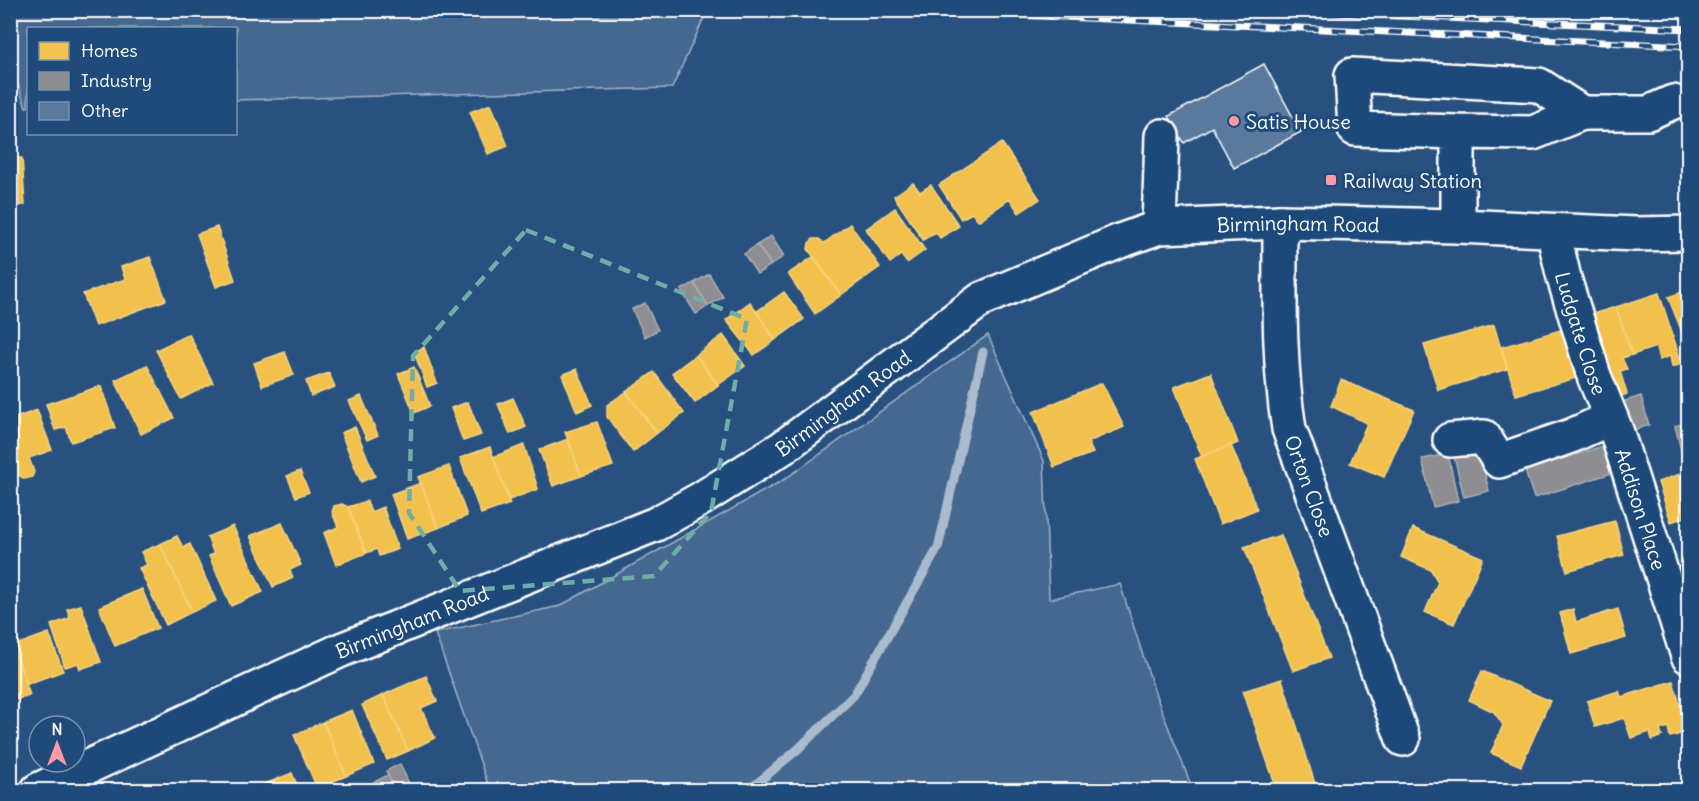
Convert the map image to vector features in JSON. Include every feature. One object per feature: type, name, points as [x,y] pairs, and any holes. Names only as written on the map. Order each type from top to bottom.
[{"type":"main road","points":[[1582,112],[1539,85],[1353,75],[1355,129],[1533,133],[1582,112],[1648,112],[1673,102]]},
{"type":"main road","points":[[1458,132],[1458,226]]},
{"type":"main road","points":[[1159,227],[1162,136]]},
{"type":"main road","name":"Birmingham Road","points":[[38,790],[341,650],[656,524],[782,448],[982,299],[1159,227],[1280,222],[1458,226],[1636,234],[1689,233]]},
{"type":"main road","name":"Orton Close","points":[[1280,222],[1280,346],[1282,390],[1288,429],[1403,739]]},
{"type":"main road","name":"Ludgate Close","points":[[1553,231],[1564,278],[1594,376],[1614,426]]},
{"type":"main road","points":[[1450,440],[1484,437],[1499,461],[1572,436],[1614,426]]},
{"type":"main road","name":"Addison Place","points":[[1614,426],[1689,656]]},
{"type":"highlighted area","points":[[526,230],[747,319],[711,512],[654,576],[460,591],[409,513],[413,356]]},
{"type":"shaded area","points":[[11,10],[324,11],[704,18],[672,88],[237,100],[237,27],[27,27],[27,107],[11,66]]},
{"type":"shaded area","points":[[988,335],[1044,461],[1049,599],[1120,584],[1155,693],[1193,790],[490,790],[435,633],[560,606],[785,479]]},
{"type":"building: Homes","points":[[491,104],[508,146],[488,154],[470,112]]},
{"type":"building: Homes","points":[[1002,143],[1040,199],[1019,213],[1010,199],[978,221],[972,213],[961,219],[939,185]]},
{"type":"building: Homes","points":[[10,158],[22,158],[25,205],[10,206]]},
{"type":"building: Homes","points":[[913,183],[920,192],[931,185],[959,226],[940,238],[936,232],[923,240],[894,196]]},
{"type":"building: Homes","points":[[895,208],[925,250],[907,263],[901,255],[890,263],[866,229]]},
{"type":"building: Homes","points":[[850,224],[880,267],[841,295],[808,249],[813,239],[819,239],[824,243]]},
{"type":"building: Homes","points":[[217,227],[235,280],[216,287],[197,234]]},
{"type":"building: Homes","points":[[150,257],[166,300],[95,326],[83,294],[125,279],[121,267]]},
{"type":"building: Homes","points":[[813,257],[841,295],[815,314],[788,274]]},
{"type":"building: Homes","points":[[1688,290],[1688,335],[1684,337],[1668,297]]},
{"type":"building: Homes","points":[[784,292],[804,319],[775,340],[756,312]]},
{"type":"building: Homes","points":[[1659,293],[1682,364],[1672,367],[1670,356],[1659,360],[1656,347],[1632,355],[1616,307]]},
{"type":"building: Homes","points":[[750,302],[775,340],[754,355],[726,320]]},
{"type":"building: Homes","points":[[1616,307],[1632,355],[1622,358],[1627,369],[1620,371],[1627,394],[1615,398],[1586,316]]},
{"type":"building: Homes","points":[[1494,325],[1507,369],[1438,390],[1424,345]]},
{"type":"building: Homes","points":[[1568,328],[1583,376],[1516,395],[1501,347]]},
{"type":"building: Homes","points":[[189,334],[213,383],[181,399],[156,350]]},
{"type":"building: Homes","points":[[723,335],[745,366],[718,385],[696,355]]},
{"type":"building: Homes","points":[[424,347],[437,383],[427,387],[414,352]]},
{"type":"building: Homes","points":[[285,352],[294,375],[262,386],[254,363]]},
{"type":"building: Homes","points":[[696,355],[718,385],[695,403],[672,373]]},
{"type":"building: Homes","points":[[147,365],[174,418],[141,434],[115,380]]},
{"type":"building: Homes","points":[[414,367],[430,406],[414,413],[398,374]]},
{"type":"building: Homes","points":[[577,369],[592,405],[577,412],[562,375]]},
{"type":"building: Homes","points":[[654,372],[684,413],[657,433],[626,392]]},
{"type":"building: Homes","points":[[329,373],[335,387],[311,396],[306,381]]},
{"type":"building: Homes","points":[[1211,373],[1238,443],[1202,457],[1174,387]]},
{"type":"building: Homes","points":[[1341,380],[1414,410],[1384,477],[1350,463],[1367,423],[1331,406]]},
{"type":"building: Homes","points":[[1102,383],[1124,427],[1088,442],[1093,453],[1054,467],[1033,412]]},
{"type":"building: Homes","points":[[101,386],[115,428],[71,442],[66,427],[55,430],[46,404]]},
{"type":"building: Homes","points":[[626,392],[657,433],[633,452],[607,417],[607,405]]},
{"type":"building: Homes","points":[[361,396],[378,435],[367,440],[349,401]]},
{"type":"building: Homes","points":[[513,398],[526,427],[510,434],[498,404]]},
{"type":"building: Homes","points":[[468,402],[481,435],[463,441],[451,408]]},
{"type":"building: Homes","points":[[37,410],[52,450],[29,458],[34,472],[32,477],[25,479],[18,475],[13,463],[10,464],[10,420]]},
{"type":"building: Homes","points":[[597,422],[613,466],[581,476],[565,432]]},
{"type":"building: Homes","points":[[355,427],[375,476],[361,482],[341,433]]},
{"type":"building: Homes","points":[[568,439],[581,476],[553,486],[539,450]]},
{"type":"building: Homes","points":[[524,445],[538,489],[509,500],[493,457]]},
{"type":"building: Homes","points":[[1231,445],[1257,509],[1220,524],[1195,459]]},
{"type":"building: Homes","points":[[490,447],[510,504],[481,514],[460,458]]},
{"type":"building: Homes","points":[[449,466],[467,516],[438,528],[418,477]]},
{"type":"building: Homes","points":[[300,471],[309,492],[296,497],[287,476]]},
{"type":"building: Homes","points":[[1688,471],[1688,516],[1671,522],[1658,482]]},
{"type":"building: Homes","points":[[421,483],[438,528],[407,539],[391,494]]},
{"type":"building: Homes","points":[[367,501],[371,512],[383,507],[398,549],[379,556],[377,549],[366,553],[348,507]]},
{"type":"building: Homes","points":[[342,504],[348,507],[366,553],[336,565],[324,533],[338,527],[332,512],[334,506]]},
{"type":"building: Homes","points":[[1615,521],[1624,555],[1567,571],[1557,536]]},
{"type":"building: Homes","points":[[282,523],[301,565],[290,570],[293,578],[273,587],[250,536]]},
{"type":"building: Homes","points":[[233,526],[263,592],[231,606],[209,556],[214,554],[207,537]]},
{"type":"building: Homes","points":[[1413,528],[1483,558],[1454,624],[1425,612],[1438,582],[1431,570],[1401,557]]},
{"type":"building: Homes","points":[[1281,535],[1329,658],[1293,671],[1244,547]]},
{"type":"building: Homes","points":[[177,536],[183,547],[190,544],[216,601],[192,612],[160,544]]},
{"type":"building: Homes","points":[[160,544],[192,612],[166,625],[139,568],[147,565],[141,552]]},
{"type":"building: Homes","points":[[1688,585],[1688,627],[1677,589]]},
{"type":"building: Homes","points":[[142,589],[158,628],[115,646],[99,607]]},
{"type":"building: Homes","points":[[81,605],[101,662],[80,669],[78,663],[65,667],[51,625],[70,618],[67,609]]},
{"type":"building: Homes","points":[[1573,609],[1576,622],[1618,609],[1626,638],[1571,654],[1560,613]]},
{"type":"building: Homes","points":[[49,633],[63,671],[27,684],[13,646]]},
{"type":"building: Homes","points":[[10,639],[30,695],[10,702]]},
{"type":"building: Homes","points":[[1482,671],[1550,701],[1521,766],[1491,753],[1503,725],[1494,712],[1469,700]]},
{"type":"building: Homes","points":[[426,676],[437,701],[421,708],[435,738],[408,751],[383,695]]},
{"type":"building: Homes","points":[[1282,679],[1317,790],[1277,790],[1243,691]]},
{"type":"building: Homes","points":[[1673,681],[1688,732],[1670,737],[1668,727],[1660,730],[1662,736],[1652,740],[1650,732],[1631,738],[1624,718],[1595,727],[1587,701],[1619,691],[1621,697]]},
{"type":"building: Homes","points":[[383,695],[408,751],[387,760],[362,705]]},
{"type":"building: Homes","points":[[352,710],[374,764],[346,776],[323,722]]},
{"type":"building: Homes","points":[[323,722],[346,776],[317,788],[294,735]]},
{"type":"building: Homes","points":[[292,773],[299,790],[268,790],[265,784]]},
{"type":"building: Homes","points":[[265,784],[268,790],[250,790]]},
{"type":"building: Industry","points":[[771,236],[784,256],[771,265],[757,245]]},
{"type":"building: Industry","points":[[757,245],[771,265],[757,274],[744,254]]},
{"type":"building: Industry","points":[[709,274],[723,297],[708,306],[694,283]]},
{"type":"building: Industry","points":[[694,283],[708,306],[696,314],[681,290]]},
{"type":"building: Industry","points":[[645,303],[658,330],[645,337],[632,309]]},
{"type":"building: Industry","points":[[1641,396],[1649,425],[1625,433],[1616,404]]},
{"type":"building: Industry","points":[[1688,422],[1688,452],[1682,454],[1675,426]]},
{"type":"building: Industry","points":[[1612,443],[1621,470],[1534,498],[1525,471]]},
{"type":"building: Industry","points":[[1478,446],[1489,491],[1464,497],[1453,452]]},
{"type":"building: Industry","points":[[1448,454],[1458,501],[1433,507],[1422,459]]},
{"type":"building: Industry","points":[[400,764],[412,790],[395,790],[386,771]]},
{"type":"building: Industry","points":[[388,775],[395,790],[375,790],[372,783]]},
{"type":"building: Other","name":"Satis House","points":[[1264,64],[1301,132],[1234,168],[1212,127],[1184,143],[1169,116]]},
{"type":"waterway","points":[[749,790],[797,750],[854,695],[938,548],[983,352]]},
{"type":"railway","points":[[913,10],[1688,46]]},
{"type":"railway","points":[[1269,10],[1688,29]]},
{"type":"place","name":"Satis House","points":[[1234,121]]},
{"type":"place","name":"Railway Station","points":[[1331,180]]}]
